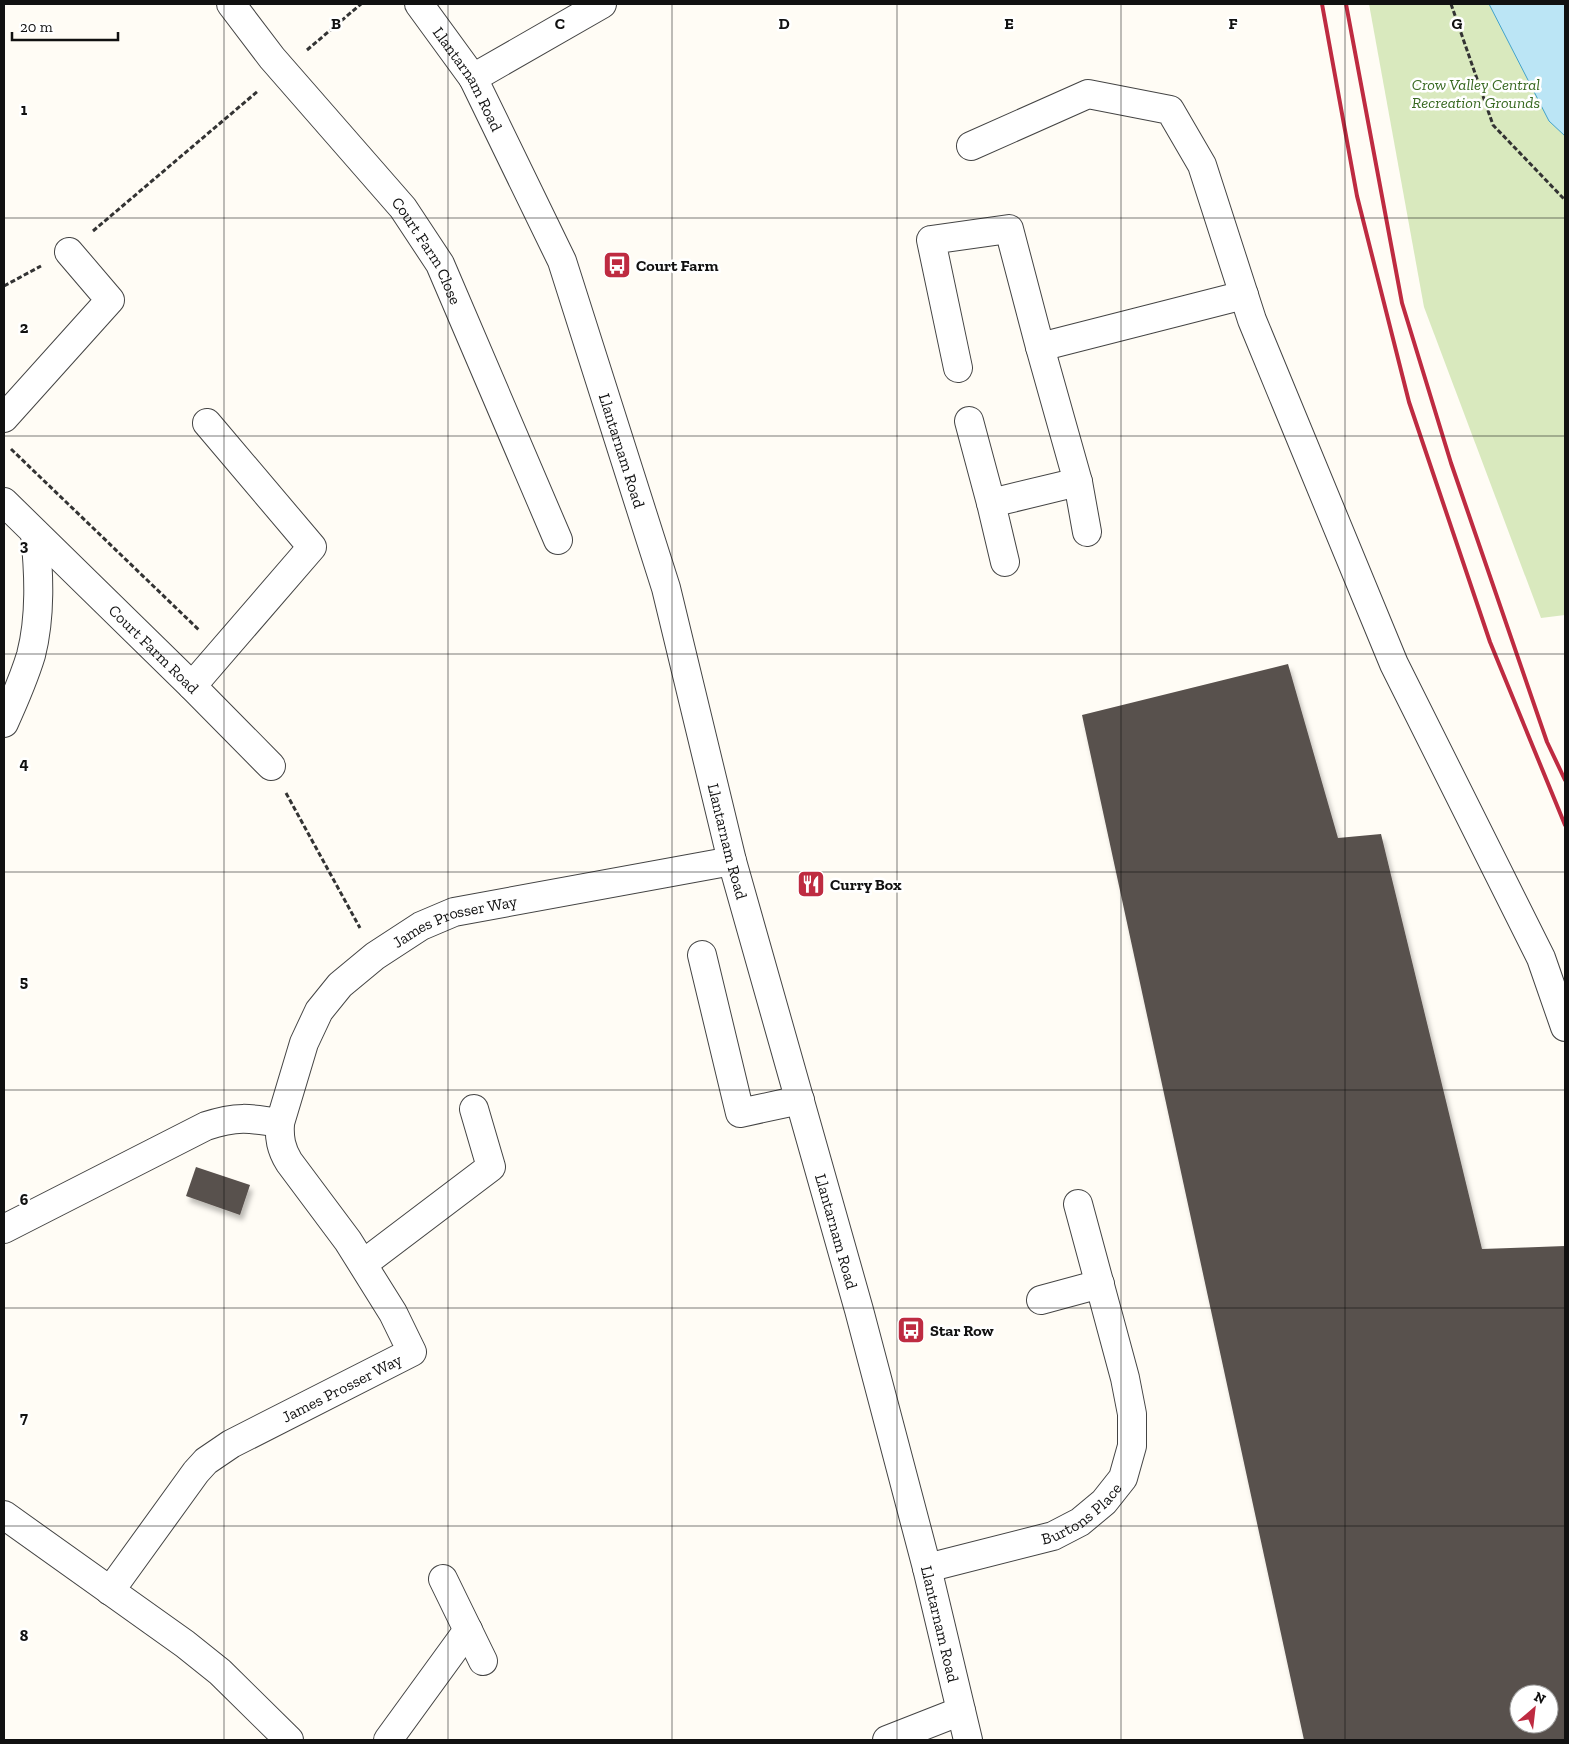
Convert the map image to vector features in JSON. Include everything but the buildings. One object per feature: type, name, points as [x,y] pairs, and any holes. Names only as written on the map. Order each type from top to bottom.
[{"type":"street","name":"Court Farm Close","points":[[231,4],[283,70],[403,208],[440,264],[558,540]]},
{"type":"street","name":"Llantarnam Road","points":[[419,4],[474,78],[562,261],[666,588],[732,862],[859,1310],[926,1568],[968,1740]]},
{"type":"street","points":[[474,78],[602,4]]},
{"type":"street","points":[[971,146],[1088,94],[1170,110],[1202,165],[1252,320],[1394,664],[1541,958],[1565,1027]]},
{"type":"street","points":[[958,368],[931,240],[1009,229],[1078,482],[1087,532]]},
{"type":"street","points":[[4,418],[110,300],[69,252]]},
{"type":"street","points":[[1040,347],[1244,295]]},
{"type":"street","points":[[969,422],[1005,562]]},
{"type":"street","points":[[192,686],[312,547],[207,423]]},
{"type":"street","points":[[991,503],[1078,482]]},
{"type":"street","name":"Court Farm Road","points":[[4,502],[271,766]]},
{"type":"street","points":[[4,723],[14,702],[31,655],[37,614],[38,580],[35,533]]},
{"type":"street","name":"James Prosser Way","points":[[110,1591],[206,1460],[231,1444],[412,1352],[394,1313],[363,1264],[282,1151],[279,1136],[280,1123],[304,1043],[319,1011],[340,985],[375,956],[421,926],[454,912],[732,862]]},
{"type":"street","points":[[702,954],[740,1113],[800,1100]]},
{"type":"street","points":[[363,1264],[491,1166],[474,1109]]},
{"type":"street","points":[[4,1229],[206,1126],[226,1119],[246,1118],[280,1123]]},
{"type":"street","name":"Burtons Place","points":[[926,1568],[1053,1536],[1080,1522],[1098,1507],[1123,1478],[1132,1446],[1132,1414],[1125,1378],[1078,1204]]},
{"type":"street","points":[[1040,1300],[1100,1284]]},
{"type":"street","points":[[4,1515],[186,1644],[220,1672],[289,1740]]},
{"type":"street","points":[[443,1579],[483,1661]]},
{"type":"street","points":[[388,1740],[468,1630]]},
{"type":"street","points":[[887,1740],[961,1710]]},
{"type":"path","points":[[4,286],[69,252],[361,4]]},
{"type":"path","points":[[1451,4],[1493,125],[1565,200]]},
{"type":"path","points":[[11,448],[221,651]]},
{"type":"path","points":[[271,766],[375,956]]},
{"type":"green space","name":"Crow Valley Central Recreation Grounds","points":[[1369,4],[1565,4],[1565,615],[1541,618],[1424,307]]},
{"type":"water","points":[[1489,4],[1565,4],[1565,136],[1549,121]]},
{"type":"railway","points":[[1322,4],[1357,196],[1409,402],[1490,642],[1565,825]]},
{"type":"railway","points":[[1346,4],[1402,303],[1451,463],[1547,742],[1565,780]]},
{"type":"place","name":"Court Farm","points":[[617,265]]},
{"type":"place","name":"Curry Box","points":[[811,884]]},
{"type":"place","name":"Star Row","points":[[911,1330]]}]
